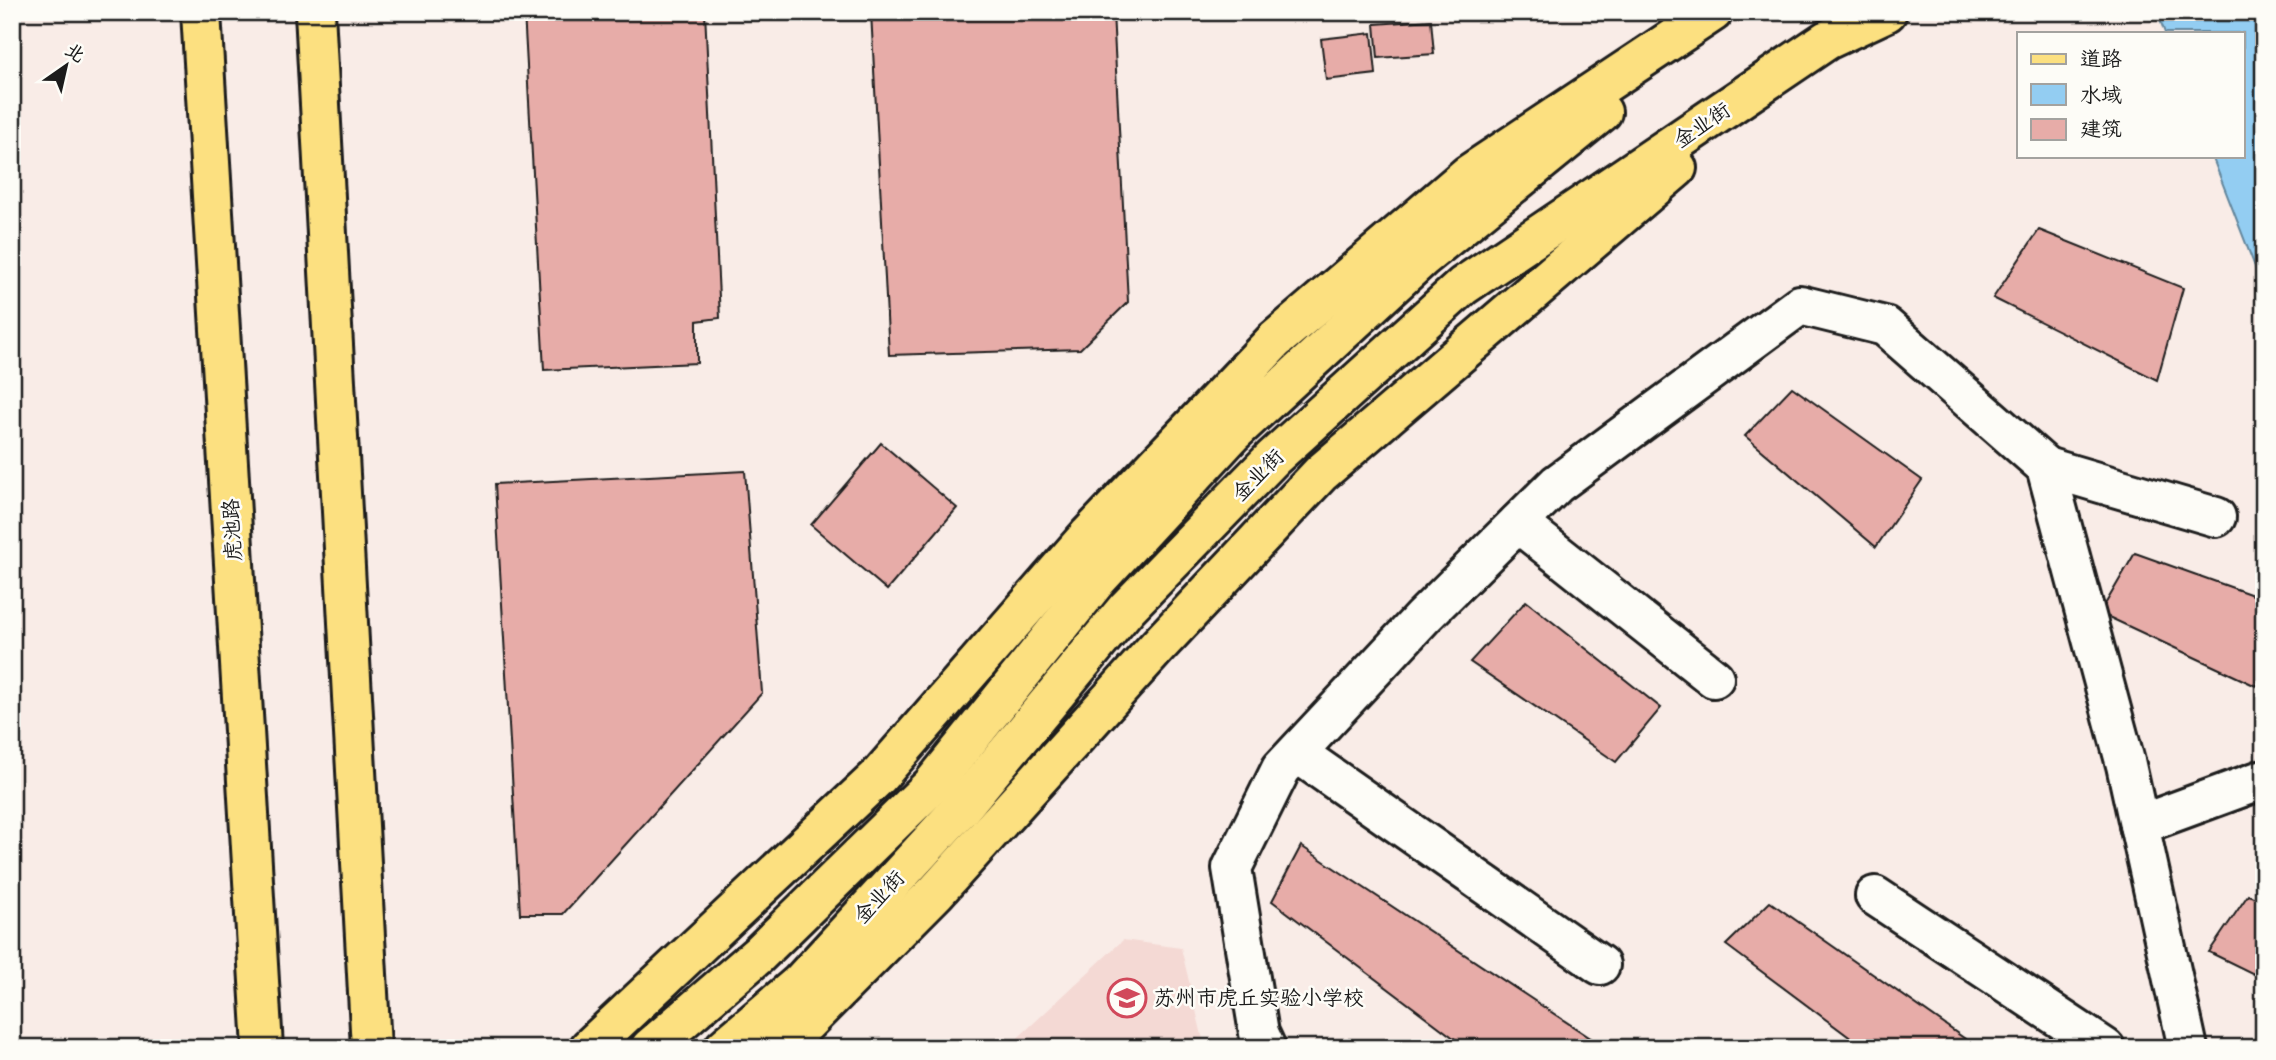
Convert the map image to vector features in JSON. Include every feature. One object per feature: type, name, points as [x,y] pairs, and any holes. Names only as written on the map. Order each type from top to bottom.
[{"type":"main road","name":"虎池路","points":[[201,12],[262,1048]]},
{"type":"main road","points":[[315,12],[371,1048]]},
{"type":"main road","points":[[589,1048],[878,777],[1089,535],[1275,340],[1469,174],[1713,12]]},
{"type":"main road","name":"金业街","points":[[650,1048],[758,955],[932,785],[1097,580],[1232,434],[1421,260],[1725,12]]},
{"type":"main road","name":"金业街","points":[[724,1048],[800,982],[961,808],[1127,608],[1273,458],[1463,286],[1827,40],[1887,12]]},
{"type":"main road","points":[[781,1048],[936,892],[1158,646],[1321,472],[1827,40]]},
{"type":"street","points":[[1266,1048],[1259,1033],[1232,868],[1281,769],[1423,618],[1557,484],[1800,305],[1885,326],[2046,467],[2216,517]]},
{"type":"street","points":[[2046,467],[2126,765],[2188,1048]]},
{"type":"street","points":[[1518,523],[1714,678]]},
{"type":"street","points":[[1297,752],[1600,965]]},
{"type":"street","points":[[2139,825],[2264,779]]},
{"type":"street","points":[[1875,897],[2105,1048]]},
{"type":"shaded area","name":"苏州市虎丘实验小学校","points":[[1123,940],[1181,948],[1205,1048],[1007,1048]]},
{"type":"water","points":[[2157,12],[2264,12],[2264,290],[2213,158],[2244,158],[2244,32],[2165,32]]},
{"type":"building","points":[[524,12],[705,12],[720,318],[697,321],[697,363],[544,370]]},
{"type":"building","points":[[871,12],[1113,12],[1128,302],[1080,349],[889,355]]},
{"type":"building","points":[[1431,20],[1434,54],[1378,58],[1375,24]]},
{"type":"building","points":[[1372,33],[1376,74],[1326,80],[1321,39]]},
{"type":"building","points":[[2039,230],[2183,288],[2157,380],[1993,298]]},
{"type":"building","points":[[1792,387],[1922,480],[1876,547],[1745,436]]},
{"type":"building","points":[[881,443],[957,508],[887,590],[811,525]]},
{"type":"building","points":[[745,471],[762,693],[563,914],[520,914],[495,484]]},
{"type":"building","points":[[2135,553],[2264,599],[2264,661],[2256,686],[2100,613]]},
{"type":"building","points":[[1526,601],[1661,708],[1616,762],[1470,662]]},
{"type":"building","points":[[1301,846],[1601,1045],[1598,1048],[1467,1048],[1272,901]]},
{"type":"building","points":[[2248,895],[2264,901],[2264,979],[2209,952]]},
{"type":"building","points":[[1770,902],[1978,1048],[1864,1048],[1726,945]]},
{"type":"place","name":"苏州市虎丘实验小学校","points":[[1127,998]]}]
